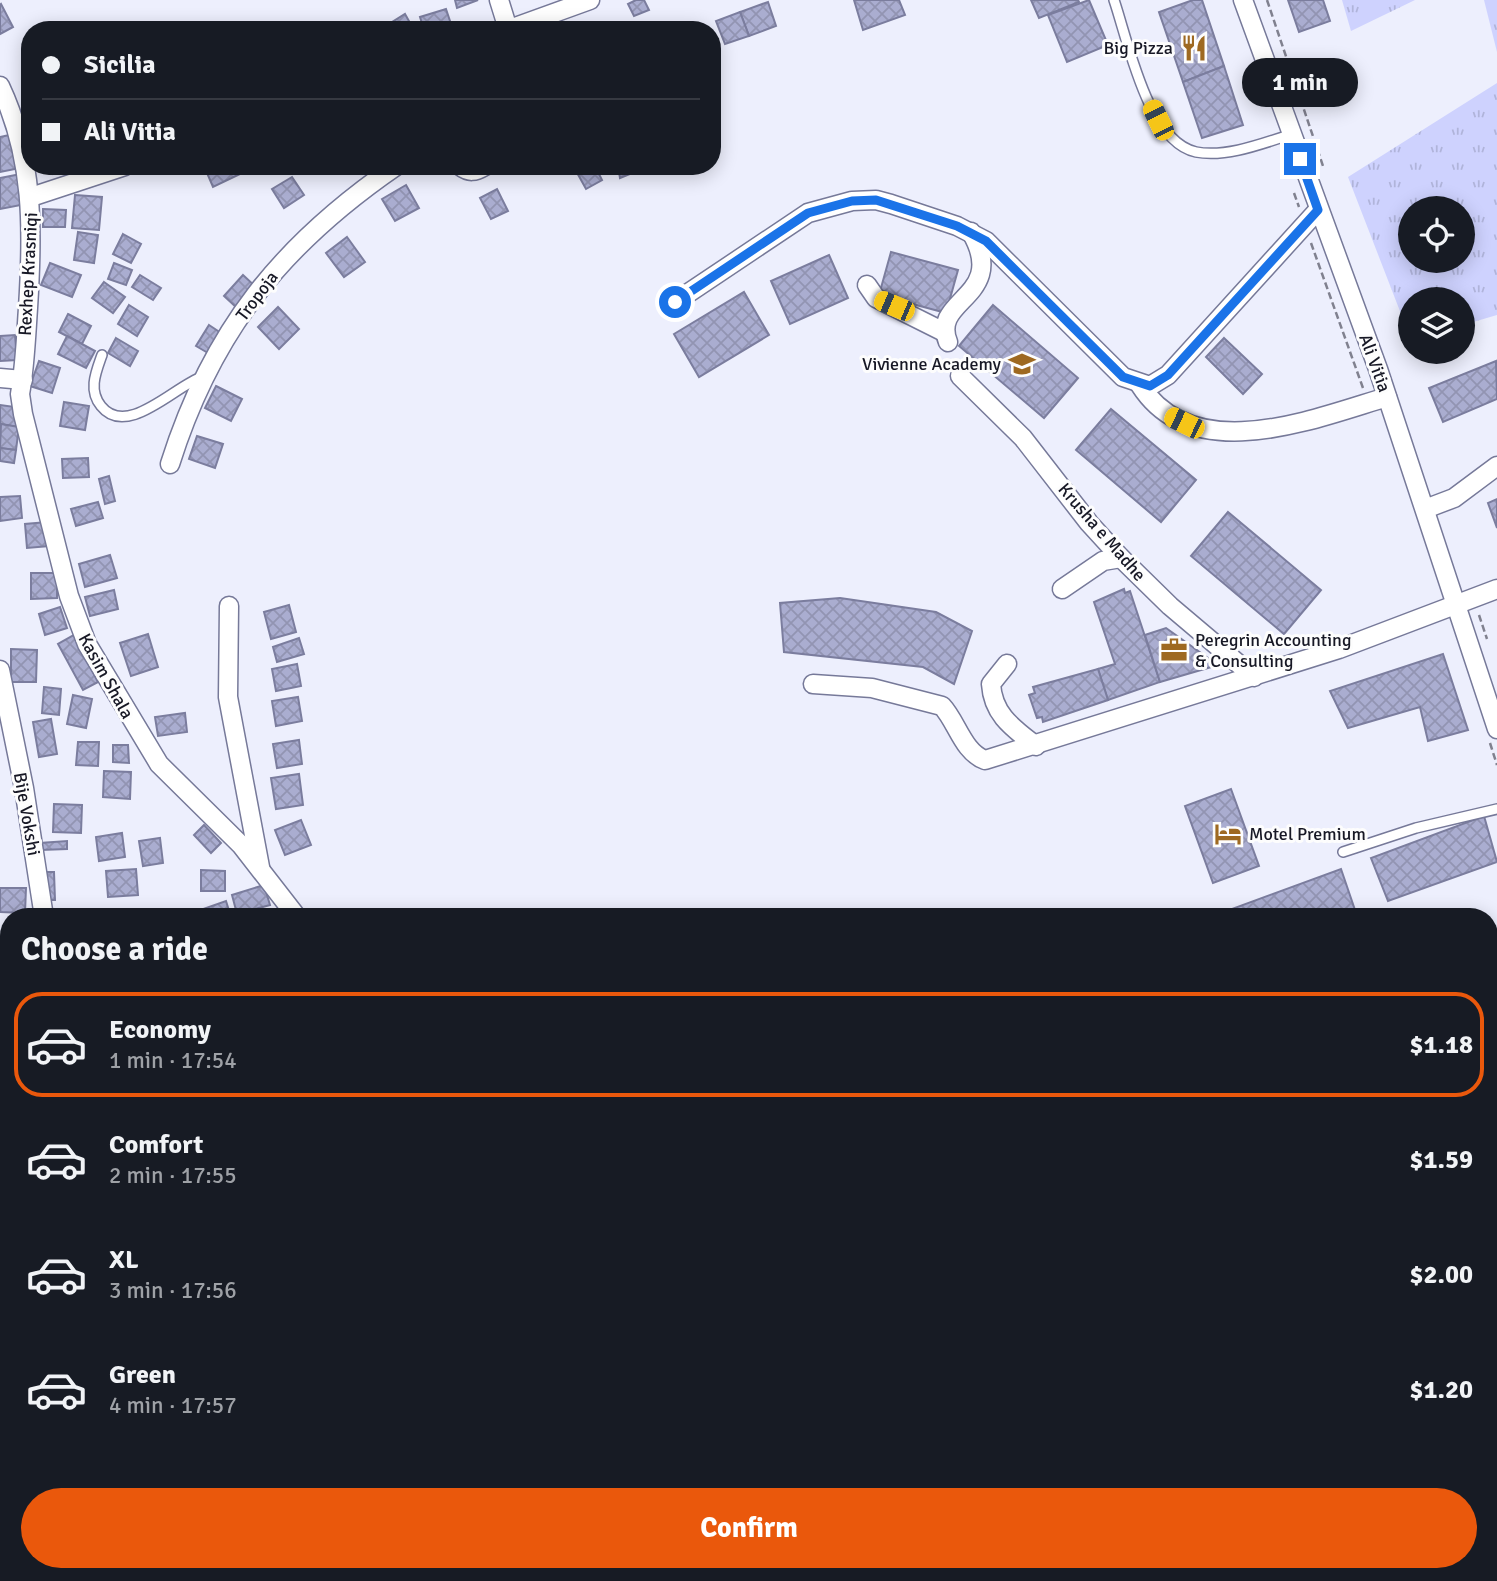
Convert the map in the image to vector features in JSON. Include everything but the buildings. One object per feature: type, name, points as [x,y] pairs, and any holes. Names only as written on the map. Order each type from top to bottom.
[{"type":"street","points":[[499,0],[505,21]]},
{"type":"street","points":[[533,21],[590,0]]},
{"type":"street","name":"Ali Vitia","points":[[1243,0],[1387,397],[1497,729]]},
{"type":"street","name":"Rexhep Krasniqi","points":[[0,86],[15,122],[21,150]]},
{"type":"street","name":"Rexhep Krasniqi","points":[[23,380],[32,251],[31,197],[26,175]]},
{"type":"street","points":[[31,197],[98,175]]},
{"type":"street","name":"Tropoja","points":[[170,464],[202,377],[248,306],[301,240],[384,175]]},
{"type":"street","points":[[675,302],[808,213],[852,201],[876,200],[971,232],[995,249],[1060,318],[1123,377],[1140,385],[1160,383],[1318,210]]},
{"type":"street","points":[[867,285],[876,298],[946,337],[945,320],[979,280],[982,269],[984,259],[971,232]]},
{"type":"street","name":"Krusha e Madhe","points":[[960,376],[1023,438],[1089,523],[1121,558],[1170,606],[1254,677]]},
{"type":"street","points":[[0,379],[23,380]]},
{"type":"street","name":"Kasim Shala","points":[[23,380],[23,414],[69,596],[87,644],[159,764],[260,867],[290,908]]},
{"type":"street","points":[[1140,385],[1148,398],[1171,416],[1208,430],[1234,433],[1268,429],[1387,397]]},
{"type":"street","points":[[1425,509],[1454,498],[1497,466]]},
{"type":"street","points":[[1062,589],[1103,561],[1121,558]]},
{"type":"street","points":[[813,684],[872,688],[942,706],[969,747],[977,757],[985,760],[1254,677],[1385,632],[1497,589]]},
{"type":"street","points":[[229,606],[228,697],[260,867]]},
{"type":"street","points":[[1007,664],[991,684],[997,712],[1036,746]]},
{"type":"street","name":"Bije Vokshi","points":[[0,670],[24,788],[43,908]]},
{"type":"street","points":[[278,908],[279,895]]},
{"type":"lane","points":[[1114,0],[1150,104],[1169,135],[1182,146],[1211,153],[1292,134]]},
{"type":"lane","points":[[102,355],[93,390],[104,410],[113,415],[144,411],[186,383],[202,377]]},
{"type":"lane","points":[[1343,852],[1416,828],[1497,809]]},
{"type":"green space","points":[[1342,0],[1415,0],[1351,31]]},
{"type":"green space","points":[[1484,0],[1497,0],[1497,52]]},
{"type":"green space","points":[[1497,83],[1497,315],[1475,321],[1475,287],[1398,287],[1398,306],[1348,177]]},
{"type":"place","name":"Big Pizza","points":[[1194,48]]},
{"type":"place","name":"Vivienne Academy","points":[[1022,364]]},
{"type":"place","name":"Peregrin Accounting & Consulting","points":[[1174,650]]},
{"type":"place","name":"Motel Premium","points":[[1228,834]]},
{"type":"route","points":[[675,302],[808,213],[852,201],[876,200],[977,234],[1123,377],[1131,382],[1150,386],[1160,383],[1168,375],[1318,210],[1300,159]]}]
